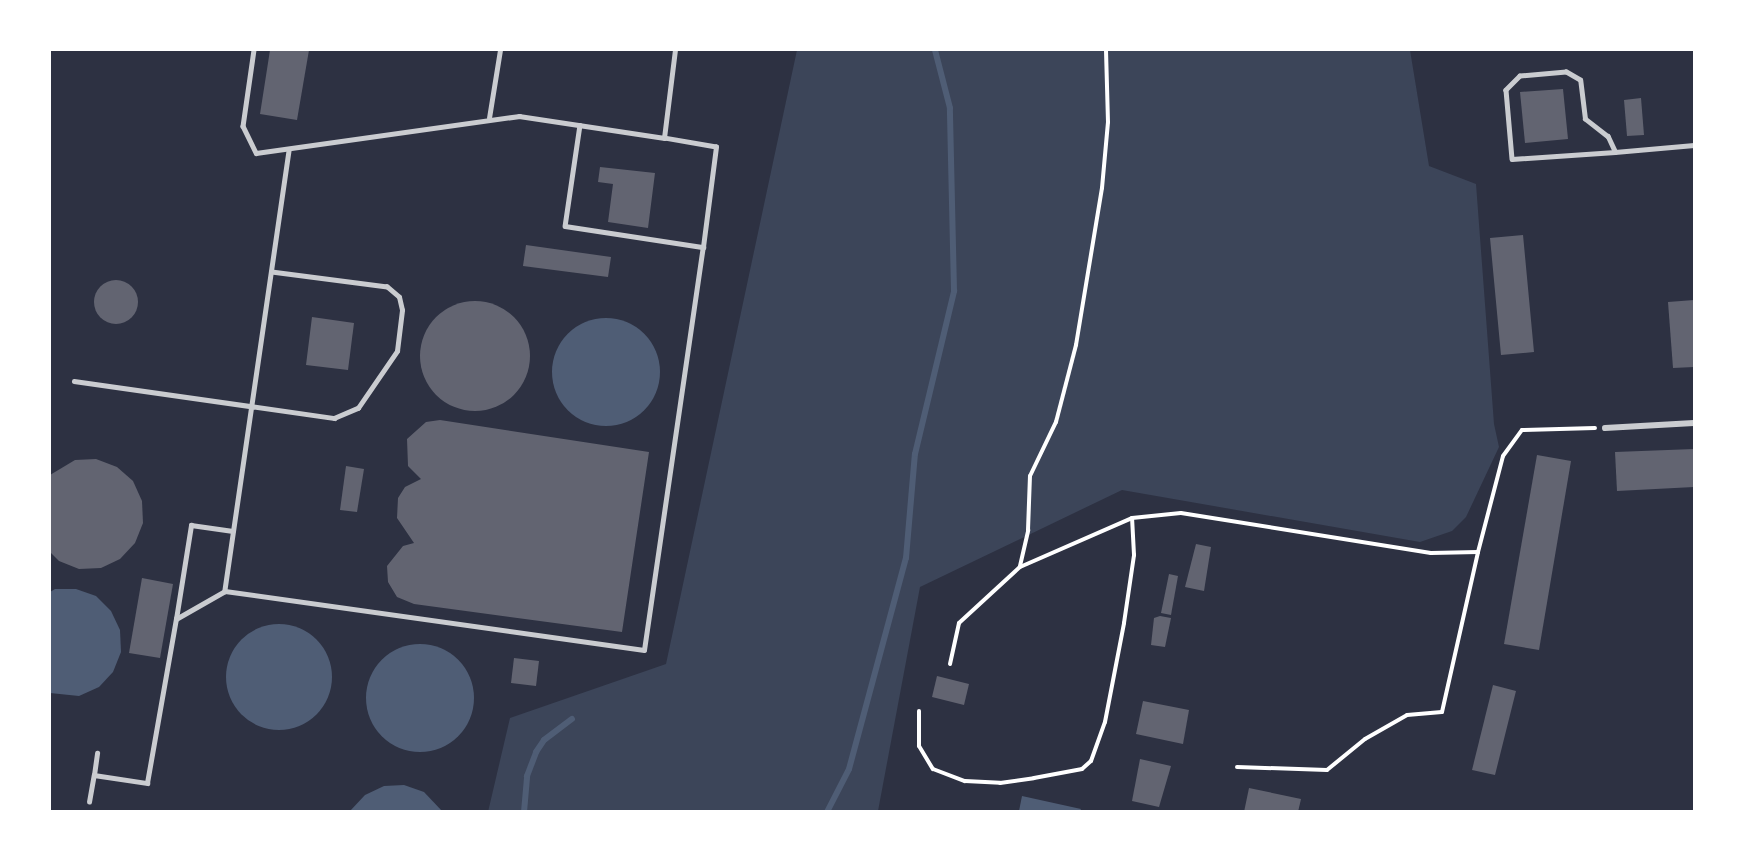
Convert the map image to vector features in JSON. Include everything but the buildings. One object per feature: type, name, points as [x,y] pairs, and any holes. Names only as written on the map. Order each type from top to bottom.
[{"type":"street","points":[[1605,428],[1695,423]]},
{"type":"lane","points":[[176,619],[225,591],[644,650],[703,247],[716,147],[519,116],[489,118],[289,151],[256,153],[243,126],[254,50]]},
{"type":"lane","points":[[489,118],[500,50]]},
{"type":"lane","points":[[664,138],[675,50]]},
{"type":"lane","points":[[1615,153],[1608,137],[1585,119],[1580,80],[1566,72],[1520,76],[1506,90],[1512,159],[1615,153],[1695,145]]},
{"type":"lane","points":[[580,125],[565,226],[703,247]]},
{"type":"lane","points":[[225,591],[289,151]]},
{"type":"lane","points":[[74,381],[334,418],[358,408],[396,351],[402,310],[399,297],[387,287],[272,272]]},
{"type":"lane","points":[[94,776],[147,783],[191,525],[233,531]]},
{"type":"lane","points":[[89,802],[97,753]]},
{"type":"path","points":[[1020,567],[1028,530],[1030,476],[1056,422],[1076,345],[1102,188],[1108,122],[1106,50]]},
{"type":"path","points":[[1237,767],[1327,770],[1365,739],[1407,715],[1442,712],[1478,552],[1503,456],[1522,430],[1605,428]]},
{"type":"path","points":[[950,664],[959,623],[1020,567],[1132,518],[1181,513],[1431,553],[1478,552]]},
{"type":"path","points":[[918,711],[919,746],[933,769],[965,781],[1000,783],[1034,778],[1082,769],[1091,761],[1106,722],[1124,623],[1134,555],[1132,518]]},
{"type":"shaded area","points":[[797,50],[1410,50],[1429,166],[1476,184],[1494,424],[1499,447],[1466,517],[1452,531],[1420,542],[1122,490],[920,587],[878,811],[488,812],[510,718],[666,664]]},
{"type":"shaded area","points":[[606,318],[627,322],[644,334],[656,351],[660,372],[656,393],[644,410],[627,422],[606,426],[585,422],[568,410],[556,393],[552,372],[556,351],[568,334],[585,322]]},
{"type":"shaded area","points":[[55,589],[76,589],[96,596],[111,611],[120,630],[121,652],[113,672],[99,687],[79,696],[50,693],[50,592]]},
{"type":"shaded area","points":[[279,624],[299,628],[317,639],[328,657],[332,677],[328,697],[317,715],[299,726],[279,730],[259,726],[241,715],[230,697],[226,677],[230,657],[241,639],[259,628]]},
{"type":"shaded area","points":[[420,644],[441,648],[458,660],[470,677],[474,698],[470,719],[458,736],[441,748],[420,752],[399,748],[382,736],[370,719],[366,698],[370,677],[382,660],[399,648]]},
{"type":"shaded area","points":[[404,785],[424,792],[442,811],[350,811],[365,795],[384,786]]},
{"type":"shaded area","points":[[1022,796],[1081,809],[1080,811],[1019,811]]},
{"type":"waterway","points":[[827,812],[849,769],[906,558],[915,454],[954,291],[950,108],[935,50]]},
{"type":"waterway","points":[[524,812],[527,776],[536,752],[544,740],[572,719]]}]
